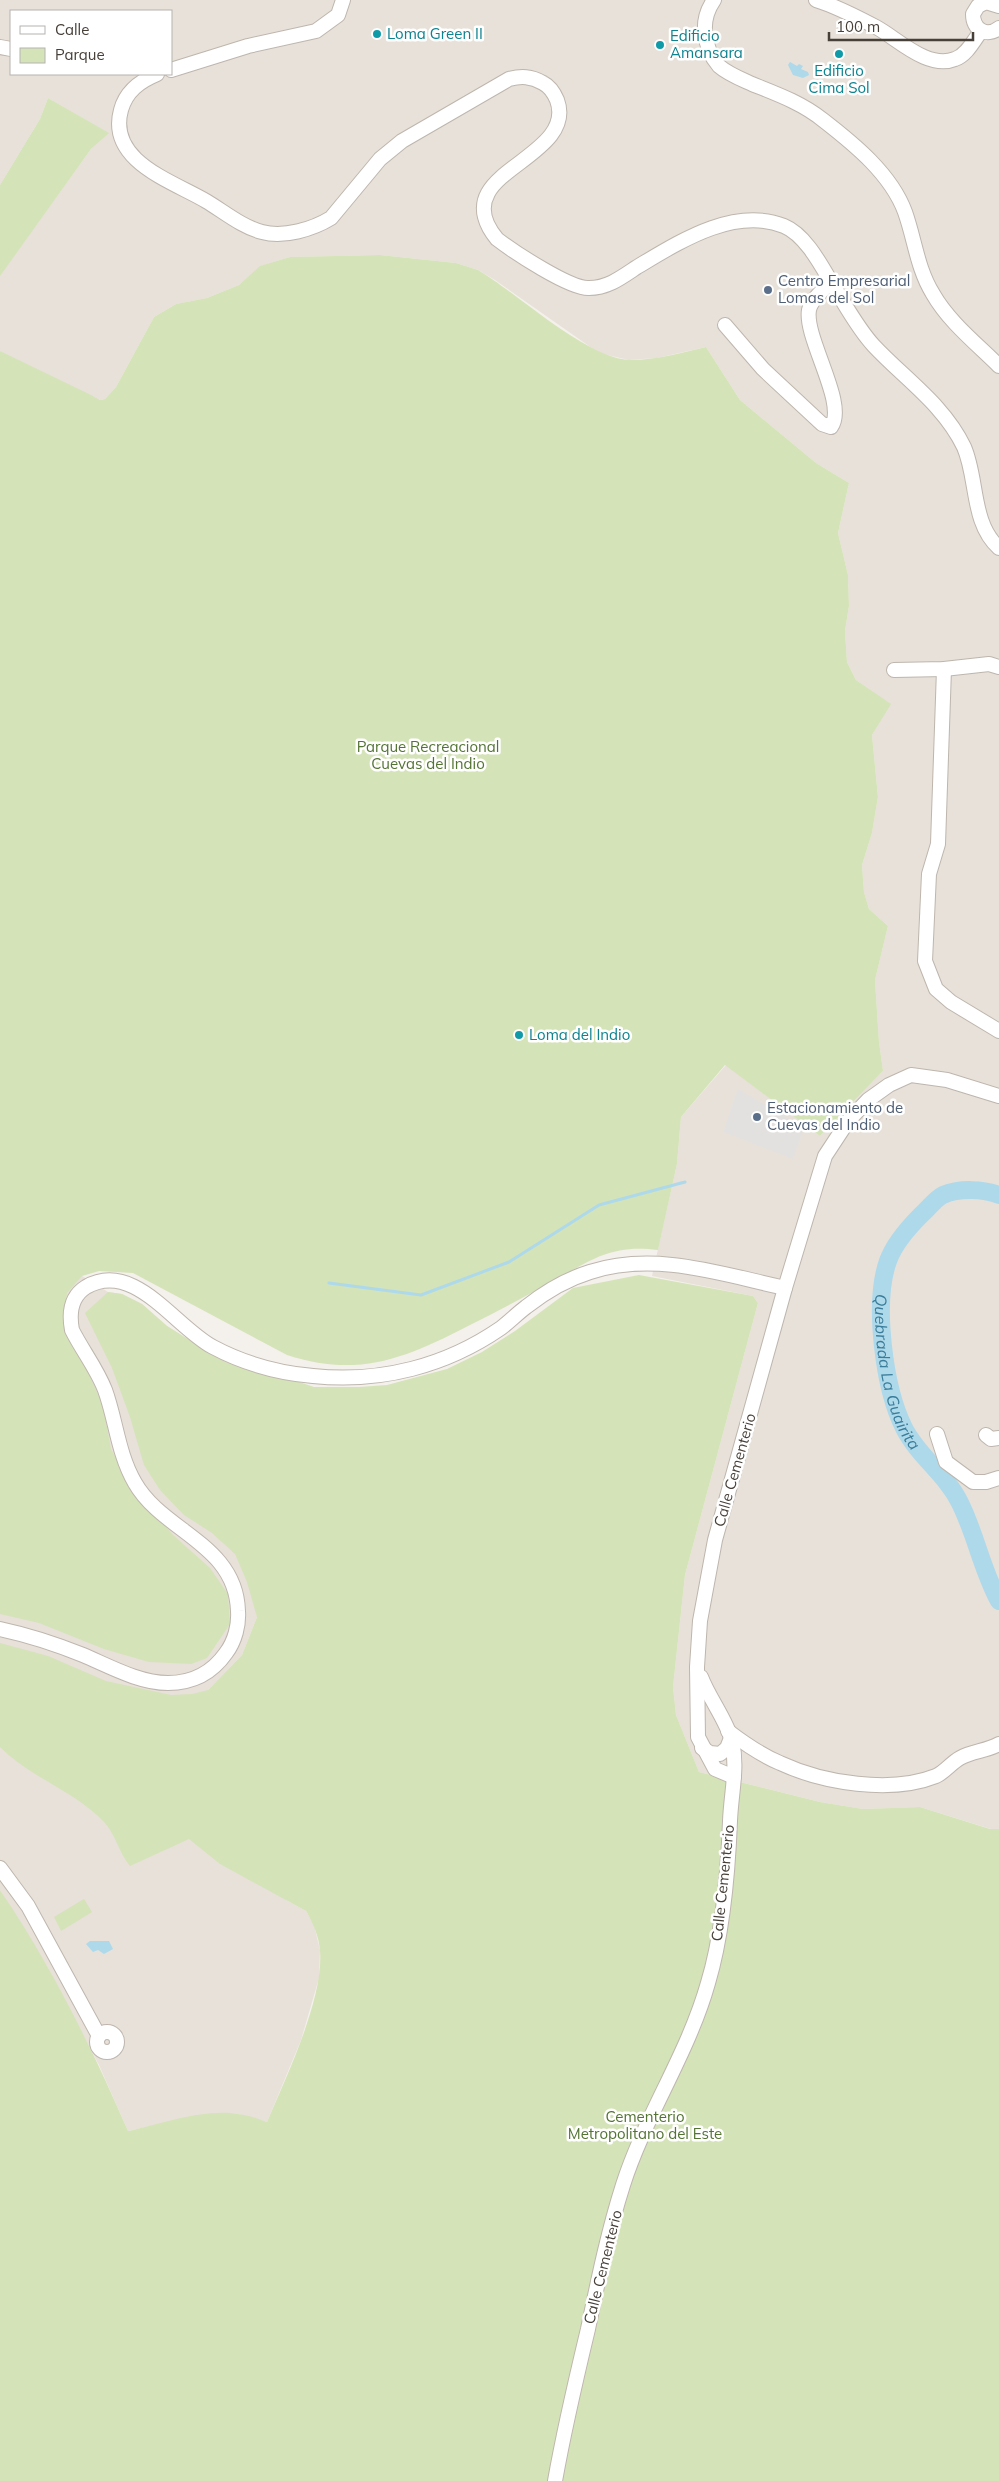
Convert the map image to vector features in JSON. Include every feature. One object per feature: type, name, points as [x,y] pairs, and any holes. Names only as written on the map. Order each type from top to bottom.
[{"type":"street","points":[[172,70],[248,46],[316,31],[338,16],[343,0]]},
{"type":"street","points":[[714,0],[706,13],[705,29],[708,46],[715,61],[728,73],[810,111],[866,157],[889,183],[902,203],[922,274],[934,296],[952,319],[999,366]]},
{"type":"street","points":[[816,0],[875,27],[913,50],[938,61],[959,58],[981,31]]},
{"type":"street","points":[[999,6],[990,2],[977,3],[973,20],[981,31],[989,32],[999,28]]},
{"type":"street","points":[[155,75],[136,86],[123,103],[120,112],[120,130],[127,150],[147,168],[262,232],[303,230],[322,224],[331,218],[380,159],[402,141],[509,79],[528,77],[545,84],[551,89],[558,104],[559,119],[556,127],[544,142],[501,177],[488,194],[484,206],[489,230],[505,245],[565,281],[588,289],[608,285],[692,235],[749,220],[785,226],[808,244],[872,345],[948,419],[964,448],[979,511],[990,540],[999,548]]},
{"type":"street","points":[[725,325],[763,370],[822,424],[831,427],[834,407],[811,327],[809,309],[818,295],[831,282]]},
{"type":"street","points":[[894,670],[944,669],[989,664],[999,667]]},
{"type":"street","points":[[944,669],[938,844],[929,874],[925,961],[936,988],[951,1002],[999,1031]]},
{"type":"street","name":"Calle Cementerio","points":[[554,2481],[601,2268],[623,2185],[708,1984],[717,1944],[727,1866],[731,1794],[734,1777],[715,1769],[702,1748],[698,1737],[697,1667],[700,1621],[715,1540],[785,1288],[825,1156],[848,1120],[868,1100],[889,1084],[911,1075],[946,1080],[999,1096]]},
{"type":"street","points":[[0,1628],[54,1644],[138,1677],[155,1682],[173,1683],[191,1681],[213,1668],[228,1650],[238,1623],[236,1592],[230,1577],[212,1551],[143,1496],[126,1464],[104,1389],[72,1330],[70,1319],[73,1301],[84,1288],[93,1284],[113,1282],[134,1286],[153,1298],[180,1324],[210,1346],[248,1362],[312,1376],[354,1378],[397,1373],[444,1359],[491,1334],[526,1307],[558,1286],[591,1272],[606,1268],[633,1264],[680,1265],[785,1288]]},
{"type":"street","points":[[937,1434],[946,1462],[973,1482],[986,1482],[999,1478]]},
{"type":"street","points":[[697,1667],[710,1698],[730,1735],[734,1754],[734,1777]]},
{"type":"street","points":[[730,1735],[781,1764],[827,1778],[863,1784],[897,1785],[937,1776],[960,1758],[988,1750],[999,1744]]},
{"type":"street","points":[[702,1748],[710,1753],[720,1754],[727,1748],[730,1735]]},
{"type":"street","points":[[0,1868],[28,1906],[99,2036]]},
{"type":"shaded area","points":[[0,0],[999,0],[999,1829],[991,1829],[920,1807],[863,1809],[820,1802],[699,1772],[676,1715],[673,1687],[685,1575],[758,1303],[753,1296],[652,1276],[677,1164],[681,1117],[726,1065],[820,1136],[883,1071],[875,980],[888,926],[869,909],[864,892],[862,865],[872,833],[878,797],[872,735],[890,704],[856,680],[847,662],[845,631],[849,606],[848,575],[838,533],[849,483],[816,463],[740,400],[706,347],[657,358],[629,360],[599,353],[495,280],[478,270],[456,263],[380,255],[290,257],[261,266],[239,285],[207,298],[176,304],[154,317],[116,387],[105,399],[100,400],[0,351],[0,275],[91,149],[108,133],[48,98],[40,119],[0,185]]},
{"type":"shaded area","name":"Estacionamiento de Cuevas del Indio","points":[[738,1089],[804,1128],[793,1159],[723,1132]]},
{"type":"shaded area","points":[[0,1250],[48,1255],[108,1292],[122,1294],[142,1304],[167,1326],[213,1356],[250,1369],[257,1617],[242,1655],[208,1690],[286,1900],[306,1911],[314,1925],[320,1950],[319,1978],[301,2040],[267,2122],[238,2114],[224,2113],[200,2115],[128,2131],[99,2065],[48,1968],[0,1890]]},
{"type":"green space","points":[[48,98],[109,133],[91,149],[0,276],[0,185],[40,119]]},
{"type":"green space","name":"Parque Recreacional Cuevas del Indio","points":[[380,255],[456,263],[478,270],[574,338],[614,357],[631,360],[650,359],[706,347],[740,400],[816,463],[849,483],[838,533],[848,575],[849,606],[845,631],[847,662],[856,680],[891,704],[872,735],[878,797],[872,833],[862,865],[864,892],[869,909],[888,926],[875,980],[883,1071],[820,1136],[725,1065],[681,1117],[677,1164],[658,1250],[627,1249],[602,1256],[445,1338],[423,1348],[380,1362],[359,1365],[336,1365],[313,1362],[287,1355],[133,1273],[99,1271],[82,1276],[67,1293],[64,1320],[103,1405],[111,1449],[133,1489],[173,1535],[210,1568],[228,1594],[230,1624],[207,1658],[191,1664],[149,1662],[104,1649],[39,1623],[0,1614],[0,351],[100,400],[105,399],[116,387],[154,317],[176,304],[207,298],[239,285],[260,266],[290,257]]},
{"type":"green space","name":"Cementerio Metropolitano del Este","points":[[639,1275],[753,1296],[758,1303],[685,1575],[673,1687],[676,1715],[699,1772],[820,1802],[863,1809],[920,1807],[990,1829],[999,1829],[999,2481],[0,2481],[0,1890],[19,1918],[70,2008],[128,2131],[211,2113],[242,2115],[267,2122],[302,2038],[316,1992],[320,1970],[318,1940],[306,1911],[220,1864],[189,1839],[130,1866],[108,1827],[92,1811],[12,1758],[0,1747],[0,1643],[48,1656],[106,1681],[171,1695],[192,1694],[208,1690],[242,1655],[257,1617],[247,1582],[235,1554],[212,1533],[184,1515],[160,1490],[144,1465],[130,1417],[112,1368],[85,1313],[108,1292],[122,1294],[142,1304],[167,1326],[225,1362],[282,1376],[314,1387],[359,1387],[387,1385],[447,1369],[482,1352],[515,1331],[573,1288]]},
{"type":"green space","points":[[84,1899],[92,1912],[61,1931],[54,1917]]},
{"type":"water","points":[[790,62],[797,66],[799,64],[803,66],[801,69],[808,72],[809,75],[803,78],[793,75],[788,65]]},
{"type":"water","points":[[90,1941],[109,1941],[113,1949],[104,1954],[98,1950],[93,1952],[86,1944]]},
{"type":"waterway","points":[[329,1283],[421,1295],[509,1262],[599,1205],[685,1182]]},
{"type":"waterway","name":"Quebrada La Guairita","points":[[999,1195],[986,1191],[971,1190],[956,1191],[937,1199],[898,1242],[888,1261],[881,1299],[881,1322],[886,1369],[897,1411],[910,1438],[947,1483],[960,1503],[999,1601]]},
{"type":"place","name":"Loma Green II","points":[[377,34]]},
{"type":"place","name":"Edificio Amansara","points":[[660,45]]},
{"type":"place","name":"Edificio Cima Sol","points":[[839,54]]},
{"type":"place","name":"Centro Empresarial Lomas del Sol","points":[[768,290]]},
{"type":"place","name":"Loma del Indio","points":[[519,1035]]},
{"type":"place","name":"Estacionamiento de Cuevas del Indio","points":[[757,1117]]}]
